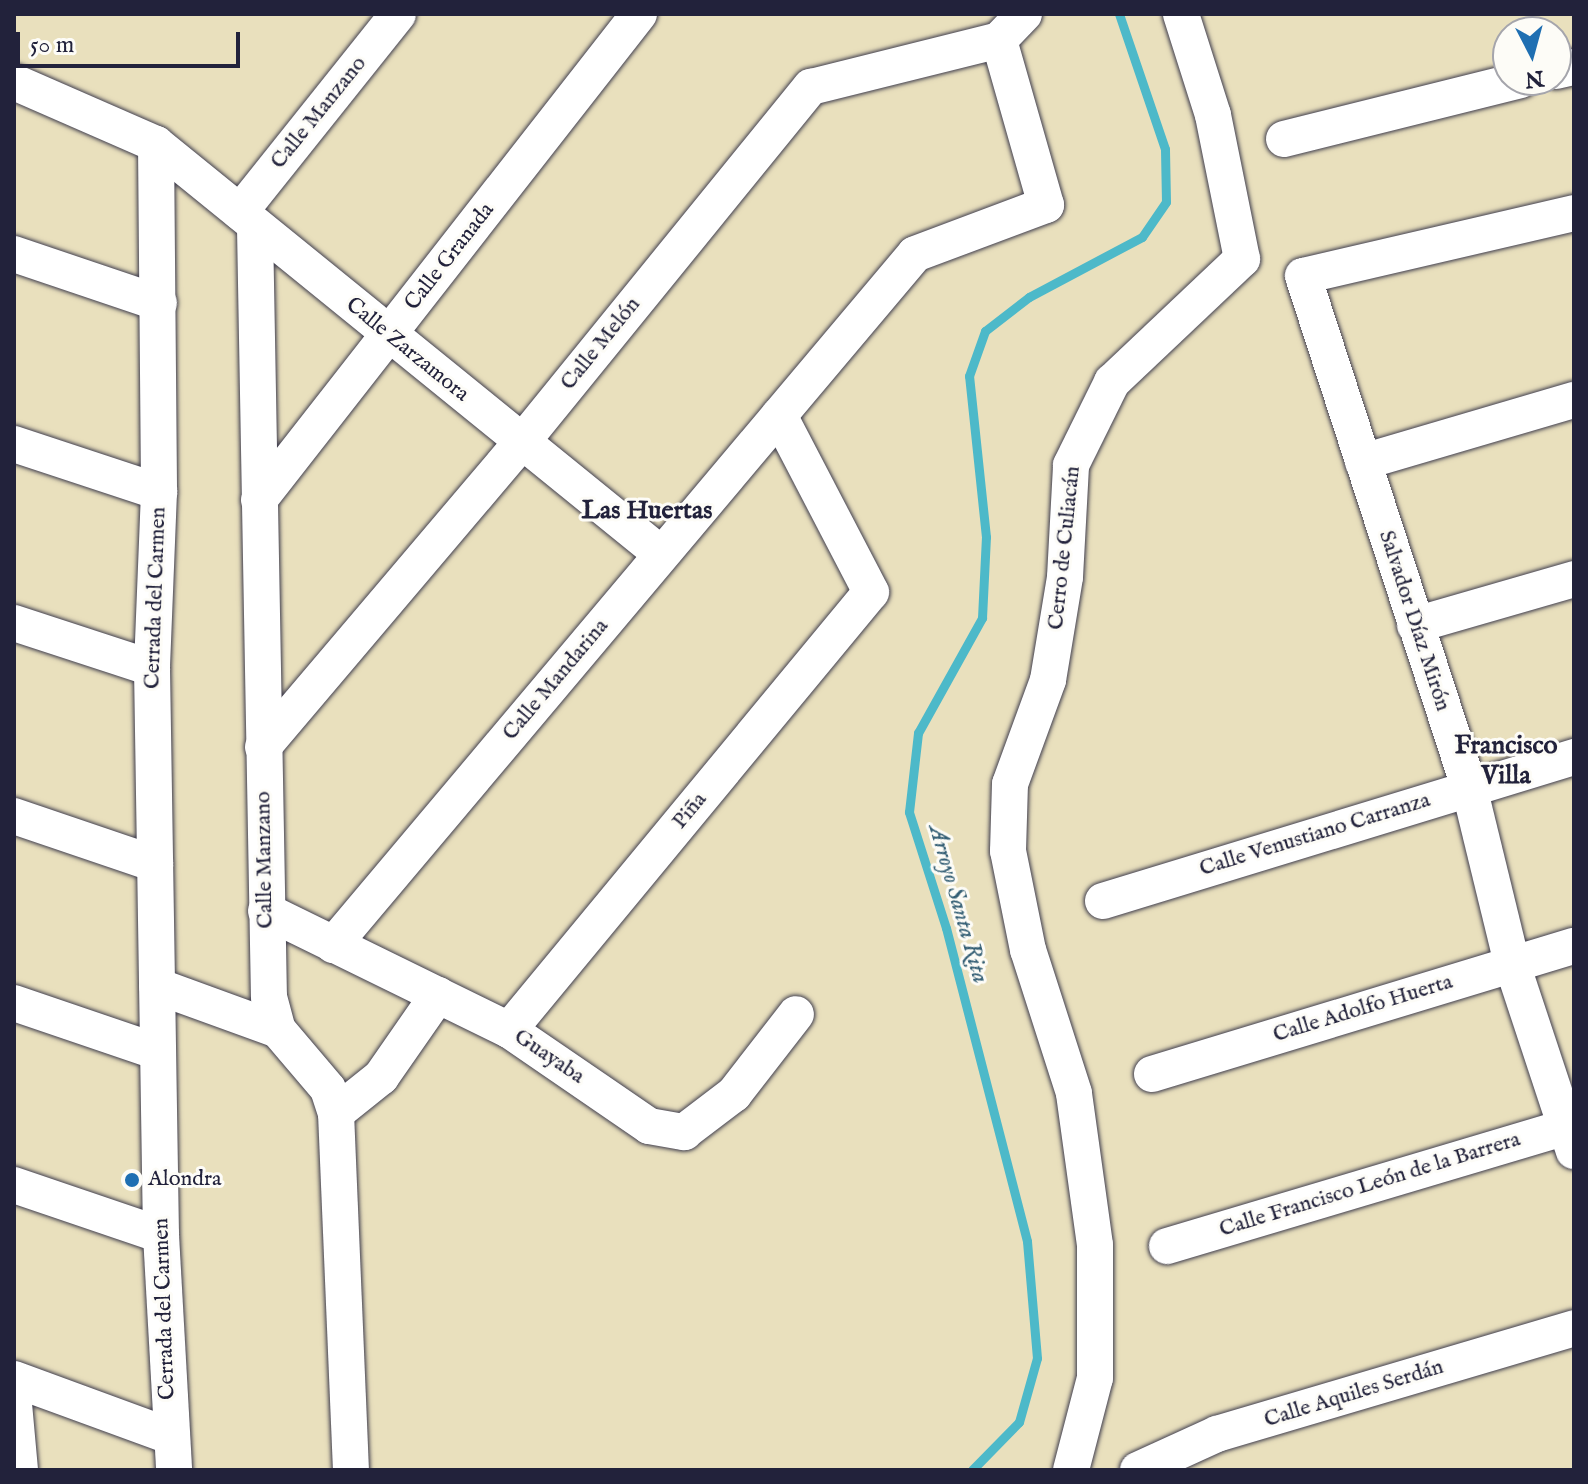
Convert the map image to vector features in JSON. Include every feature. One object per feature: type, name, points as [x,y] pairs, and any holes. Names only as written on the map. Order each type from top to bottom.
[{"type":"street","name":"Calle Manzano","points":[[351,1470],[336,1113],[328,1089],[278,1030],[269,997],[259,500],[248,220],[398,14]]},
{"type":"street","name":"Calle Granada","points":[[259,500],[639,14]]},
{"type":"street","points":[[999,40],[1024,14]]},
{"type":"street","name":"Cerro de Culiacán","points":[[1071,1470],[1095,1378],[1095,1245],[1074,1093],[1028,950],[1008,851],[1010,784],[1048,680],[1065,577],[1071,465],[1112,382],[1242,259],[1213,115],[1181,14]]},
{"type":"street","name":"Calle Mandarina","points":[[333,945],[915,254],[1046,205],[999,40]]},
{"type":"street","name":"Calle Melón","points":[[263,747],[522,442],[811,87],[999,40]]},
{"type":"street","name":"Calle Zarzamora","points":[[14,82],[156,144],[661,554]]},
{"type":"street","points":[[1284,139],[1492,87]]},
{"type":"street","name":"Cerrada del Carmen","points":[[156,144],[159,492],[152,668],[161,1235],[172,1453]]},
{"type":"street","name":"Salvador Díaz Mirón","points":[[1571,1134],[1512,964],[1469,787],[1303,276],[1574,213]]},
{"type":"street","points":[[14,254],[159,303]]},
{"type":"street","points":[[1363,462],[1574,400]]},
{"type":"street","name":"Piña","points":[[509,1030],[871,592],[779,415]]},
{"type":"street","points":[[14,444],[159,492]]},
{"type":"street","points":[[1415,625],[1574,579]]},
{"type":"street","points":[[14,623],[152,668]]},
{"type":"street","name":"Calle Venustiano Carranza","points":[[1103,901],[1574,757]]},
{"type":"street","points":[[14,816],[155,864]]},
{"type":"street","name":"Guayaba","points":[[266,911],[509,1030],[649,1126],[684,1132],[734,1094],[796,1014]]},
{"type":"street","name":"Calle Adolfo Huerta","points":[[1152,1074],[1574,946]]},
{"type":"street","points":[[157,986],[278,1030]]},
{"type":"street","points":[[336,1113],[381,1077],[438,995]]},
{"type":"street","points":[[14,1003],[158,1052]]},
{"type":"street","name":"Calle Francisco León de la Barrera","points":[[1167,1246],[1571,1134]]},
{"type":"street","points":[[14,1185],[161,1235]]},
{"type":"street","name":"Calle Aquiles Serdán","points":[[1138,1470],[1217,1434],[1574,1328]]},
{"type":"street","points":[[14,1379],[172,1453]]},
{"type":"street","points":[[14,1404],[20,1470]]},
{"type":"waterway","name":"Arroyo Santa Rita","points":[[972,1470],[1019,1422],[1037,1358],[1027,1241],[946,928],[909,812],[918,733],[982,618],[986,537],[969,376],[985,331],[1029,297],[1142,237],[1166,202],[1165,149],[1119,14]]},
{"type":"place","name":"Alondra","points":[[132,1180]]},
{"type":"district","name":"Las Huertas","points":[[647,511]]},
{"type":"district","name":"Francisco Villa","points":[[1506,761]]}]
